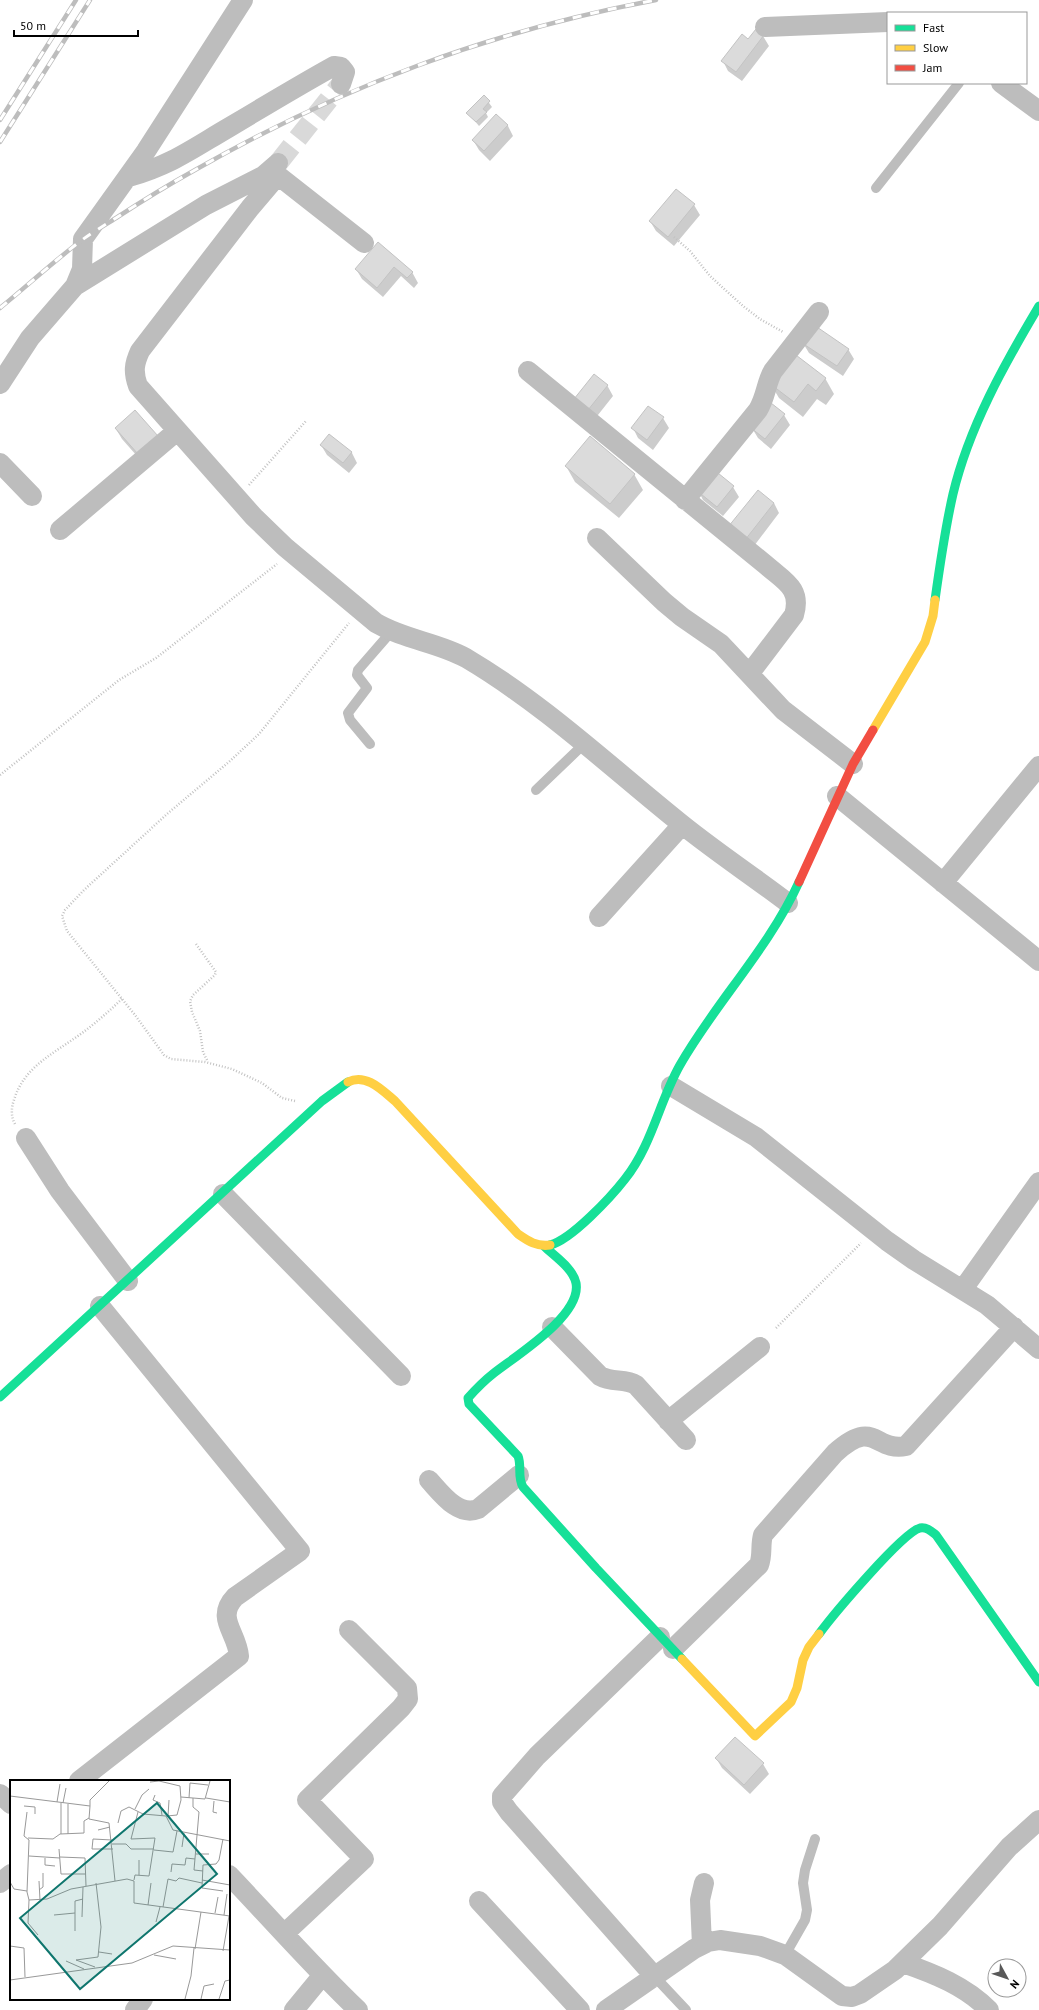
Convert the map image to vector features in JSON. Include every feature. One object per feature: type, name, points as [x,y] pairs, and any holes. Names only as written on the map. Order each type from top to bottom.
[{"type":"street","points":[[75,286],[82,269],[83,239],[129,177],[243,0]]},
{"type":"street","points":[[765,26],[887,22]]},
{"type":"street","points":[[129,177],[161,167],[177,160],[253,113],[334,66],[341,67],[345,72],[341,84]]},
{"type":"street","points":[[1002,84],[1039,111]]},
{"type":"street","points":[[276,169],[364,243]]},
{"type":"street","points":[[0,384],[30,338],[75,286],[164,229],[229,192],[276,169]]},
{"type":"street","points":[[276,169],[250,208],[156,328],[140,351],[134,363],[134,375],[138,386],[237,499],[291,552],[359,610],[391,632],[445,648],[466,658],[547,713],[682,825],[788,903]]},
{"type":"street","points":[[0,1397],[319,1105],[343,1084],[354,1079],[366,1079],[378,1085],[395,1101],[518,1234],[531,1243],[544,1246],[558,1243],[572,1233],[625,1179],[643,1151],[679,1066],[711,1015],[774,928],[797,887],[837,796],[853,764],[925,642],[933,616],[941,554],[953,493],[969,445],[986,402],[1004,364],[1039,306]]},
{"type":"street","points":[[684,500],[758,410],[763,402],[768,378],[819,312]]},
{"type":"street","points":[[528,371],[771,570],[795,592],[797,603],[794,615],[750,673]]},
{"type":"street","points":[[60,530],[176,431]]},
{"type":"street","points":[[0,464],[32,496]]},
{"type":"street","points":[[597,538],[664,602],[682,617],[721,644],[750,673],[783,710],[853,764]]},
{"type":"street","points":[[943,883],[1039,766]]},
{"type":"street","points":[[837,796],[1039,961]]},
{"type":"street","points":[[599,917],[682,825]]},
{"type":"street","points":[[671,1086],[756,1137],[914,1260],[987,1305],[1039,1349]]},
{"type":"street","points":[[26,1138],[60,1191],[128,1281]]},
{"type":"street","points":[[964,1290],[1039,1182]]},
{"type":"street","points":[[223,1194],[401,1376]]},
{"type":"street","points":[[544,1246],[572,1275],[576,1284],[576,1295],[570,1308],[552,1327],[524,1352],[479,1385],[468,1398],[469,1404],[518,1456],[521,1462],[519,1475],[520,1483],[537,1503],[666,1643],[755,1736],[791,1702],[797,1688],[802,1660],[808,1647],[895,1547],[910,1533],[921,1528],[929,1530],[936,1536],[1039,1682]]},
{"type":"street","points":[[80,1780],[239,1656],[238,1645],[225,1612],[228,1605],[235,1597],[300,1551],[100,1306]]},
{"type":"street","points":[[552,1327],[600,1376],[608,1380],[629,1381],[636,1385],[686,1440]]},
{"type":"street","points":[[655,1977],[509,1812],[502,1802],[502,1796],[538,1756],[666,1643],[759,1565],[763,1535],[835,1452],[856,1437],[867,1436],[878,1439],[897,1448],[906,1446],[1014,1327]]},
{"type":"street","points":[[668,1421],[760,1346]]},
{"type":"street","points":[[429,1480],[458,1508],[471,1512],[478,1509],[519,1475]]},
{"type":"street","points":[[285,1933],[364,1859],[307,1800],[401,1708],[408,1699],[407,1688],[349,1630]]},
{"type":"street","points":[[0,1794],[10,1803]]},
{"type":"street","points":[[606,2010],[702,1945],[720,1940],[736,1941],[760,1946],[785,1956],[834,1992],[842,1996],[847,2005],[903,1962],[940,1926],[1009,1847],[1039,1820]]},
{"type":"street","points":[[0,1883],[10,1875]]},
{"type":"street","points":[[230,1875],[285,1933],[322,1976],[358,2010]]},
{"type":"street","points":[[702,1945],[700,1900],[704,1883]]},
{"type":"street","points":[[479,1901],[580,2010]]},
{"type":"street","points":[[903,1962],[926,1971],[963,1989],[977,1998],[989,2010]]},
{"type":"street","points":[[294,2010],[322,1976]]},
{"type":"street","points":[[135,2010],[142,2000]]},
{"type":"lane","points":[[876,188],[958,84]]},
{"type":"lane","points":[[370,744],[350,720],[348,713],[367,688],[364,682],[357,675],[358,670],[391,632]]},
{"type":"lane","points":[[536,790],[585,743]]},
{"type":"lane","points":[[785,1956],[805,1920],[807,1910],[803,1882],[805,1870],[815,1839]]},
{"type":"lane","points":[[655,1977],[686,2010]]},
{"type":"path","points":[[674,237],[690,251],[710,276],[743,306],[760,319],[777,328],[795,342]]},
{"type":"path","points":[[237,499],[306,421]]},
{"type":"path","points":[[0,775],[119,680],[156,658],[291,552]]},
{"type":"path","points":[[319,1105],[282,1098],[248,1076],[208,1063],[171,1059],[164,1055],[122,999],[67,931],[62,916],[84,890],[167,814],[230,761],[259,734],[359,610]]},
{"type":"path","points":[[196,944],[216,972],[215,975],[193,995],[190,1000],[192,1012],[200,1031],[203,1052],[208,1063]]},
{"type":"path","points":[[26,1138],[13,1121],[12,1113],[13,1102],[21,1082],[38,1063],[82,1033],[122,999]]},
{"type":"path","points":[[776,1328],[835,1271],[874,1230]]},
{"type":"building","points":[[756,29],[764,35],[736,72],[721,61],[742,34],[748,39]]},
{"type":"building","points":[[484,95],[490,101],[483,109],[487,112],[476,122],[466,113]]},
{"type":"building","points":[[496,114],[508,125],[484,151],[472,140]]},
{"type":"building","points":[[676,189],[695,204],[668,237],[649,221]]},
{"type":"building","points":[[378,242],[413,272],[407,278],[394,267],[377,288],[355,269]]},
{"type":"building","points":[[814,325],[849,349],[837,366],[802,343]]},
{"type":"building","points":[[792,352],[826,378],[816,391],[808,384],[794,402],[769,383]]},
{"type":"building","points":[[594,374],[608,385],[588,410],[574,399]]},
{"type":"building","points":[[771,403],[785,414],[765,439],[751,428]]},
{"type":"building","points":[[648,406],[664,417],[647,440],[631,428]]},
{"type":"building","points":[[135,410],[158,436],[138,454],[115,428]]},
{"type":"building","points":[[329,434],[352,452],[343,463],[320,445]]},
{"type":"building","points":[[590,436],[635,474],[610,504],[565,466]]},
{"type":"building","points":[[713,469],[734,486],[717,507],[696,490]]},
{"type":"building","points":[[758,490],[774,503],[745,540],[728,527]]},
{"type":"building","points":[[735,1737],[764,1763],[744,1785],[715,1758]]},
{"type":"tunnel","points":[[279,162],[341,84]]},
{"type":"railway","points":[[0,120],[76,0]]},
{"type":"railway","points":[[0,142],[90,0]]},
{"type":"railway","points":[[0,308],[82,240],[145,199],[250,140],[305,113],[361,88],[476,46],[534,28],[656,0]]},
{"type":"traffic: fast","points":[[935,600],[950,507],[968,445],[989,397],[1039,306]]},
{"type":"traffic: fast","points":[[550,1245],[569,1235],[590,1217],[619,1187],[634,1166],[649,1138],[666,1094],[680,1065],[694,1042],[773,930],[799,882]]},
{"type":"traffic: fast","points":[[0,1397],[322,1101],[348,1082]]},
{"type":"traffic: fast","points":[[544,1246],[567,1267],[574,1278],[576,1283],[575,1295],[569,1308],[559,1321],[546,1333],[484,1382],[468,1398],[469,1404],[518,1456],[520,1464],[520,1479],[523,1487],[596,1568],[682,1659]]},
{"type":"traffic: fast","points":[[819,1634],[852,1593],[884,1559],[911,1533],[920,1528],[925,1528],[936,1535],[1039,1682]]},
{"type":"traffic: slow","points":[[873,730],[925,642],[933,616],[935,600]]},
{"type":"traffic: slow","points":[[348,1082],[355,1080],[367,1081],[385,1092],[518,1234],[537,1244],[550,1245]]},
{"type":"traffic: slow","points":[[682,1659],[755,1736],[791,1702],[797,1688],[803,1660],[809,1647],[819,1634]]},
{"type":"traffic: jam","points":[[799,882],[853,764],[873,730]]}]
